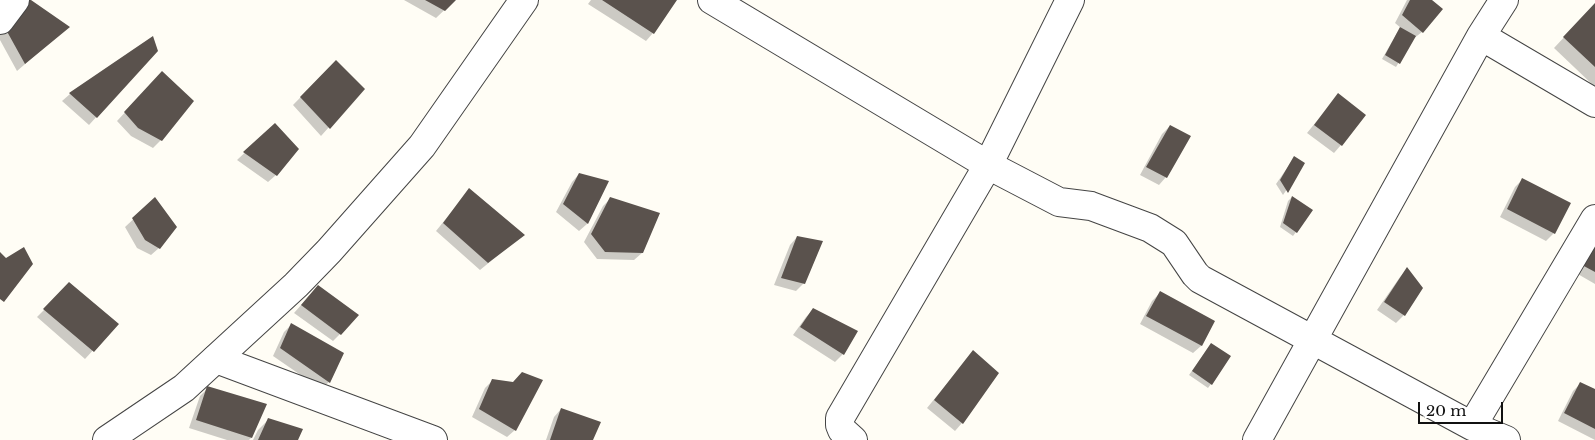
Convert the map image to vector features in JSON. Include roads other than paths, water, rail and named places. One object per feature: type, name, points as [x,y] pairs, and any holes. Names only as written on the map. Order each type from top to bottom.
[{"type":"street","points":[[0,20],[15,0]]},
{"type":"street","points":[[107,440],[184,388],[296,285],[329,251],[422,146],[524,0]]},
{"type":"street","points":[[712,0],[988,165],[1059,202],[1091,206],[1150,228],[1174,243],[1200,279],[1472,426],[1506,440]]},
{"type":"street","points":[[853,440],[842,430],[840,418],[988,165],[1070,0]]},
{"type":"street","points":[[1257,440],[1482,36],[1504,0]]},
{"type":"street","points":[[1482,36],[1595,102]]},
{"type":"street","points":[[1472,426],[1595,219]]},
{"type":"street","points":[[216,359],[433,440]]}]
